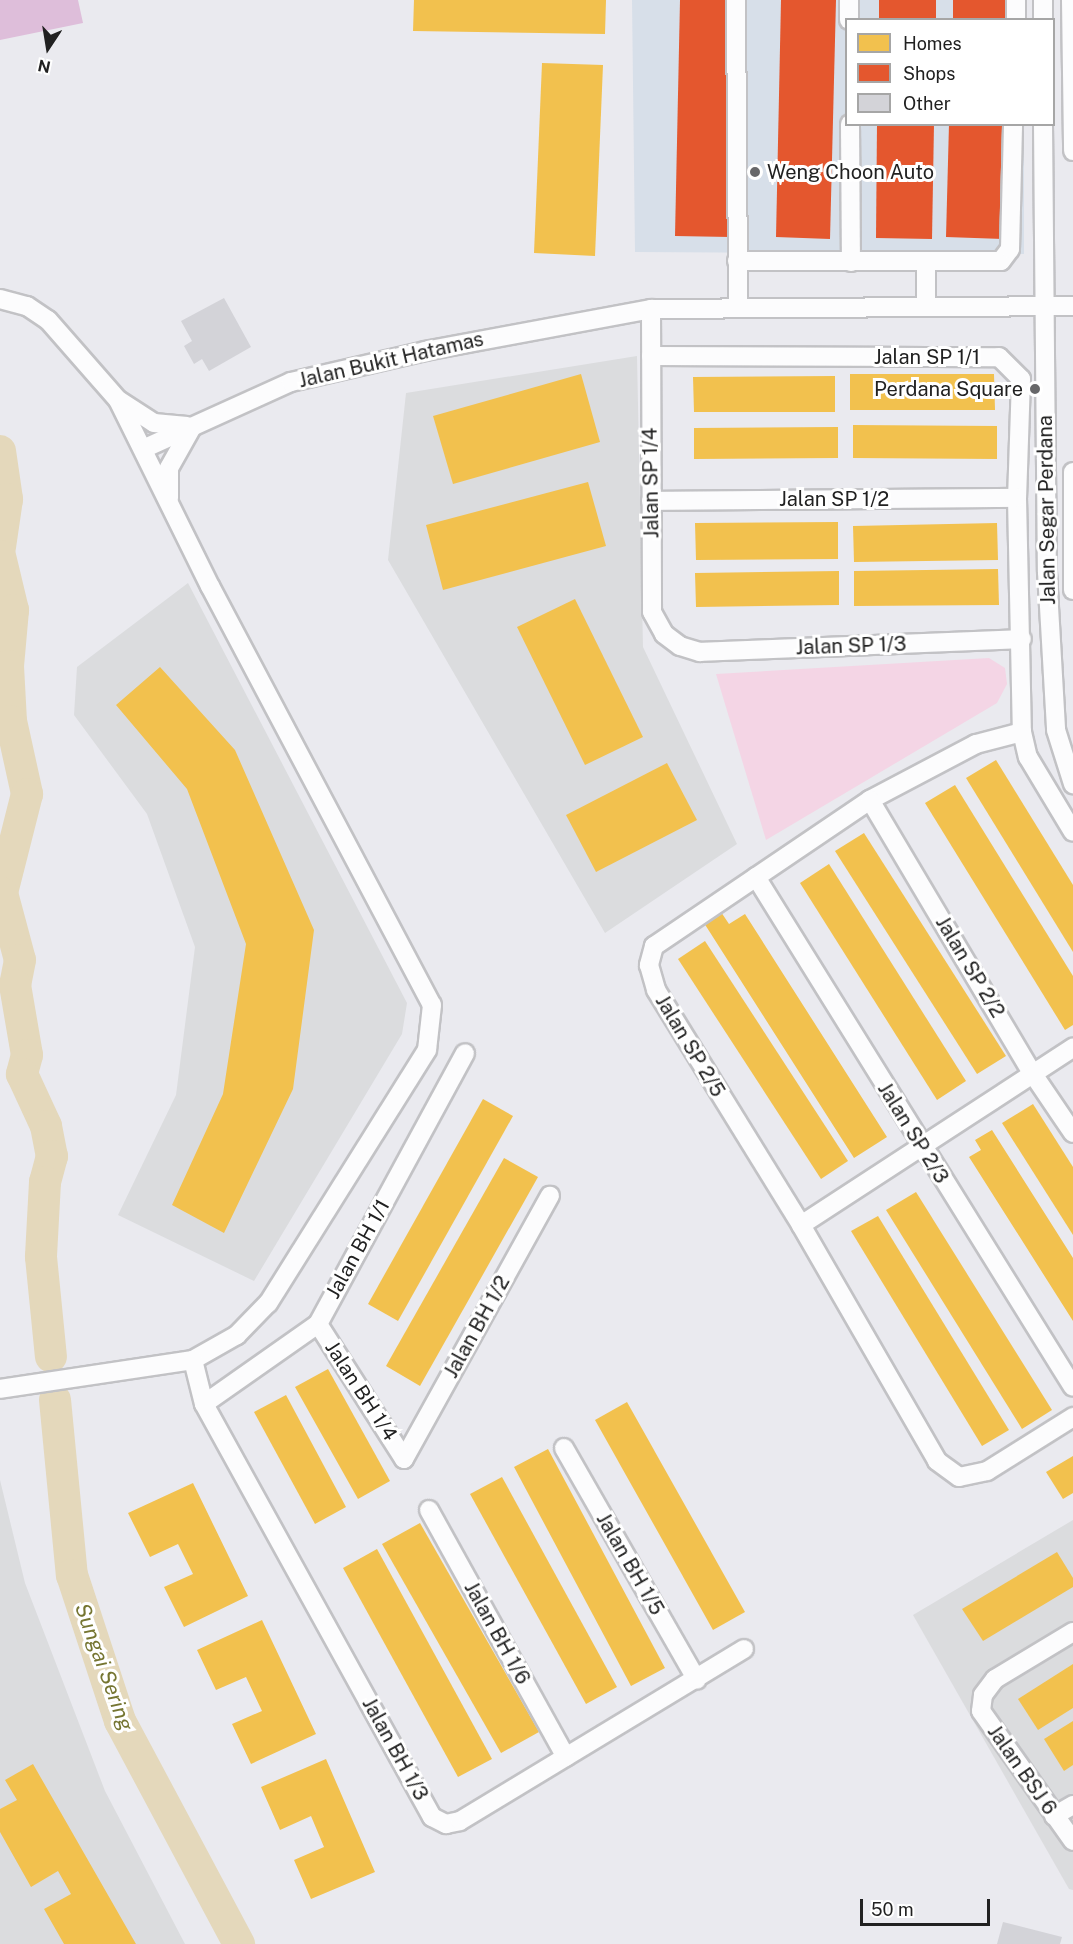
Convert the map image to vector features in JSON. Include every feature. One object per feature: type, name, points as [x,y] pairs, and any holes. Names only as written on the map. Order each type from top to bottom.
[{"type":"street","points":[[736,0],[738,308]]},
{"type":"street","points":[[849,0],[849,18]]},
{"type":"street","points":[[1016,0],[1016,18]]},
{"type":"street","points":[[1043,0],[1043,18]]},
{"type":"street","points":[[1071,0],[1073,151]]},
{"type":"street","points":[[850,126],[851,262]]},
{"type":"street","points":[[737,261],[926,263],[1001,261],[1010,249],[1013,126]]},
{"type":"street","name":"Jalan Segar Perdana","points":[[1043,126],[1047,572],[1056,730],[1073,784]]},
{"type":"street","points":[[926,263],[926,308]]},
{"type":"street","points":[[0,299],[27,306],[48,320],[118,400],[170,507],[432,1005],[427,1050],[268,1303],[237,1335],[193,1360],[0,1389]]},
{"type":"street","points":[[651,309],[1073,306]]},
{"type":"street","name":"Jalan SP 1/4","points":[[651,309],[652,612],[664,634],[680,645]]},
{"type":"street","name":"Jalan Bukit Hatamas","points":[[143,449],[291,382],[347,367],[651,309]]},
{"type":"street","name":"Jalan SP 1/1","points":[[651,356],[999,357],[1022,380],[1017,498],[1022,639],[1022,732],[1028,757],[1073,832]]},
{"type":"street","points":[[118,400],[154,423],[193,426],[169,468],[170,507]]},
{"type":"street","name":"Jalan Segar Perdana","points":[[1073,472],[1073,578]]},
{"type":"street","name":"Jalan SP 1/2","points":[[651,501],[1017,498]]},
{"type":"street","points":[[1047,572],[1073,578]]},
{"type":"street","name":"Jalan SP 1/3","points":[[680,645],[700,652],[1022,639]]},
{"type":"street","name":"Jalan SP 2/5","points":[[1022,732],[976,744],[870,800],[654,946],[649,965],[656,990],[801,1226],[937,1461],[959,1476],[987,1471],[1073,1417]]},
{"type":"street","name":"Jalan SP 2/2","points":[[870,800],[1033,1074],[1073,1133]]},
{"type":"street","name":"Jalan SP 2/3","points":[[756,877],[921,1147],[1073,1387]]},
{"type":"street","points":[[801,1226],[1073,1048]]},
{"type":"street","name":"Jalan BH 1/1","points":[[204,1404],[318,1324],[465,1053]]},
{"type":"street","name":"Jalan BH 1/2","points":[[404,1459],[550,1196]]},
{"type":"street","name":"Jalan BH 1/4","points":[[318,1324],[404,1459]]},
{"type":"street","name":"Jalan BH 1/3","points":[[193,1360],[204,1404],[432,1817],[446,1824],[460,1821],[697,1680],[744,1649]]},
{"type":"street","name":"Jalan BH 1/5","points":[[564,1448],[697,1680]]},
{"type":"street","name":"Jalan BH 1/6","points":[[429,1510],[566,1757]]},
{"type":"street","name":"Jalan BSJ 6","points":[[1073,1632],[995,1680],[983,1695],[981,1711],[1073,1841]]},
{"type":"street","points":[[1054,1816],[1073,1805]]},
{"type":"shaded area","points":[[0,0],[78,0],[83,23],[0,40]]},
{"type":"shaded area","points":[[632,0],[1024,0],[1024,18],[845,18],[845,126],[1024,126],[1024,254],[635,252]]},
{"type":"shaded area","points":[[637,356],[643,647],[737,844],[605,933],[388,560],[406,393]]},
{"type":"shaded area","points":[[188,583],[407,1003],[402,1034],[254,1281],[118,1215],[176,1095],[195,947],[147,814],[74,715],[77,667]]},
{"type":"shaded area","points":[[989,658],[1005,668],[1007,684],[997,703],[766,840],[716,674]]},
{"type":"shaded area","points":[[0,1480],[25,1583],[105,1791],[185,1944],[0,1944]]},
{"type":"shaded area","points":[[1073,1520],[1073,1890],[1069,1889],[913,1615]]},
{"type":"building: Homes","points":[[414,0],[606,0],[605,34],[413,31]]},
{"type":"building: Homes","points":[[542,63],[603,65],[595,256],[534,253]]},
{"type":"building: Homes","points":[[581,374],[600,442],[453,484],[433,416]]},
{"type":"building: Homes","points":[[850,374],[994,374],[995,410],[850,410]]},
{"type":"building: Homes","points":[[835,376],[835,412],[694,412],[693,377]]},
{"type":"building: Homes","points":[[853,425],[997,426],[997,459],[853,458]]},
{"type":"building: Homes","points":[[838,427],[838,458],[694,459],[694,428]]},
{"type":"building: Homes","points":[[588,482],[606,546],[443,590],[426,525]]},
{"type":"building: Homes","points":[[838,522],[838,559],[696,560],[695,523]]},
{"type":"building: Homes","points":[[997,523],[998,560],[854,562],[853,526]]},
{"type":"building: Homes","points":[[998,569],[999,605],[854,606],[854,571]]},
{"type":"building: Homes","points":[[839,571],[839,605],[696,607],[695,573]]},
{"type":"building: Homes","points":[[575,599],[643,737],[585,765],[517,627]]},
{"type":"building: Homes","points":[[160,667],[235,750],[314,930],[293,1089],[224,1233],[172,1205],[223,1094],[246,944],[187,789],[116,705]]},
{"type":"building: Homes","points":[[996,760],[1073,885],[1073,952],[966,778]]},
{"type":"building: Homes","points":[[667,763],[697,820],[596,872],[566,815]]},
{"type":"building: Homes","points":[[955,785],[1073,976],[1073,1025],[1065,1030],[925,803]]},
{"type":"building: Homes","points":[[864,833],[1006,1056],[977,1074],[835,851]]},
{"type":"building: Homes","points":[[829,864],[966,1081],[937,1100],[800,883]]},
{"type":"building: Homes","points":[[721,912],[729,924],[745,914],[887,1137],[854,1158],[704,923]]},
{"type":"building: Homes","points":[[705,941],[848,1161],[821,1179],[678,959]]},
{"type":"building: Homes","points":[[483,1099],[513,1116],[398,1321],[368,1304]]},
{"type":"building: Homes","points":[[1033,1104],[1073,1167],[1073,1235],[1002,1123]]},
{"type":"building: Homes","points":[[992,1130],[1073,1258],[1073,1321],[969,1157],[981,1150],[975,1140]]},
{"type":"building: Homes","points":[[504,1158],[538,1177],[420,1386],[386,1366]]},
{"type":"building: Homes","points":[[916,1192],[1052,1410],[1022,1429],[886,1210]]},
{"type":"building: Homes","points":[[878,1216],[1009,1430],[982,1446],[851,1231]]},
{"type":"building: Homes","points":[[328,1369],[390,1481],[358,1499],[295,1387]]},
{"type":"building: Homes","points":[[286,1395],[346,1507],[315,1524],[254,1412]]},
{"type":"building: Homes","points":[[627,1402],[745,1612],[713,1630],[595,1420]]},
{"type":"building: Homes","points":[[548,1449],[665,1668],[631,1686],[514,1467]]},
{"type":"building: Homes","points":[[1073,1456],[1073,1493],[1063,1499],[1046,1472]]},
{"type":"building: Homes","points":[[502,1477],[617,1687],[586,1704],[470,1494]]},
{"type":"building: Homes","points":[[193,1483],[248,1596],[184,1627],[164,1587],[193,1574],[178,1544],[150,1557],[128,1513]]},
{"type":"building: Homes","points":[[420,1523],[539,1732],[501,1753],[382,1544]]},
{"type":"building: Homes","points":[[377,1549],[492,1759],[458,1777],[343,1568]]},
{"type":"building: Homes","points":[[1057,1552],[1073,1578],[1073,1587],[983,1641],[962,1609]]},
{"type":"building: Homes","points":[[262,1620],[316,1734],[251,1764],[232,1724],[262,1711],[246,1677],[216,1690],[197,1650]]},
{"type":"building: Homes","points":[[1073,1664],[1073,1708],[1038,1730],[1018,1699]]},
{"type":"building: Homes","points":[[1073,1721],[1073,1765],[1064,1771],[1044,1739]]},
{"type":"building: Homes","points":[[326,1759],[375,1872],[311,1899],[294,1860],[324,1847],[311,1816],[280,1830],[261,1787]]},
{"type":"building: Homes","points":[[33,1764],[136,1944],[64,1944],[44,1909],[71,1894],[58,1871],[31,1887],[0,1832],[0,1809],[17,1800],[5,1780]]},
{"type":"building: Shops","points":[[680,0],[735,0],[730,237],[675,236]]},
{"type":"building: Shops","points":[[781,0],[836,0],[830,239],[776,237]]},
{"type":"building: Shops","points":[[879,0],[936,0],[936,18],[879,18]]},
{"type":"building: Shops","points":[[953,0],[1010,0],[1010,18],[953,18]]},
{"type":"building: Shops","points":[[877,126],[934,126],[932,239],[876,238]]},
{"type":"building: Shops","points":[[949,126],[1006,126],[1003,239],[946,237]]},
{"type":"building: Other","points":[[224,298],[251,347],[209,371],[202,359],[194,364],[184,346],[192,341],[181,321]]},
{"type":"building: Other","points":[[1003,1922],[1062,1937],[1060,1944],[997,1944]]},
{"type":"waterway","name":"Sungai Sering","points":[[0,451],[7,499],[0,547]]},
{"type":"waterway","name":"Sungai Sering","points":[[0,556],[13,610],[8,666],[11,721],[27,794],[2,893],[20,960],[15,985],[27,1055],[22,1074],[46,1126],[52,1156],[45,1182],[41,1257],[51,1357]]},
{"type":"waterway","name":"Sungai Sering","points":[[55,1400],[72,1575],[120,1721],[239,1944]]},
{"type":"place","name":"Weng Choon Auto","points":[[755,172]]},
{"type":"place","name":"Perdana Square","points":[[1035,389]]}]
